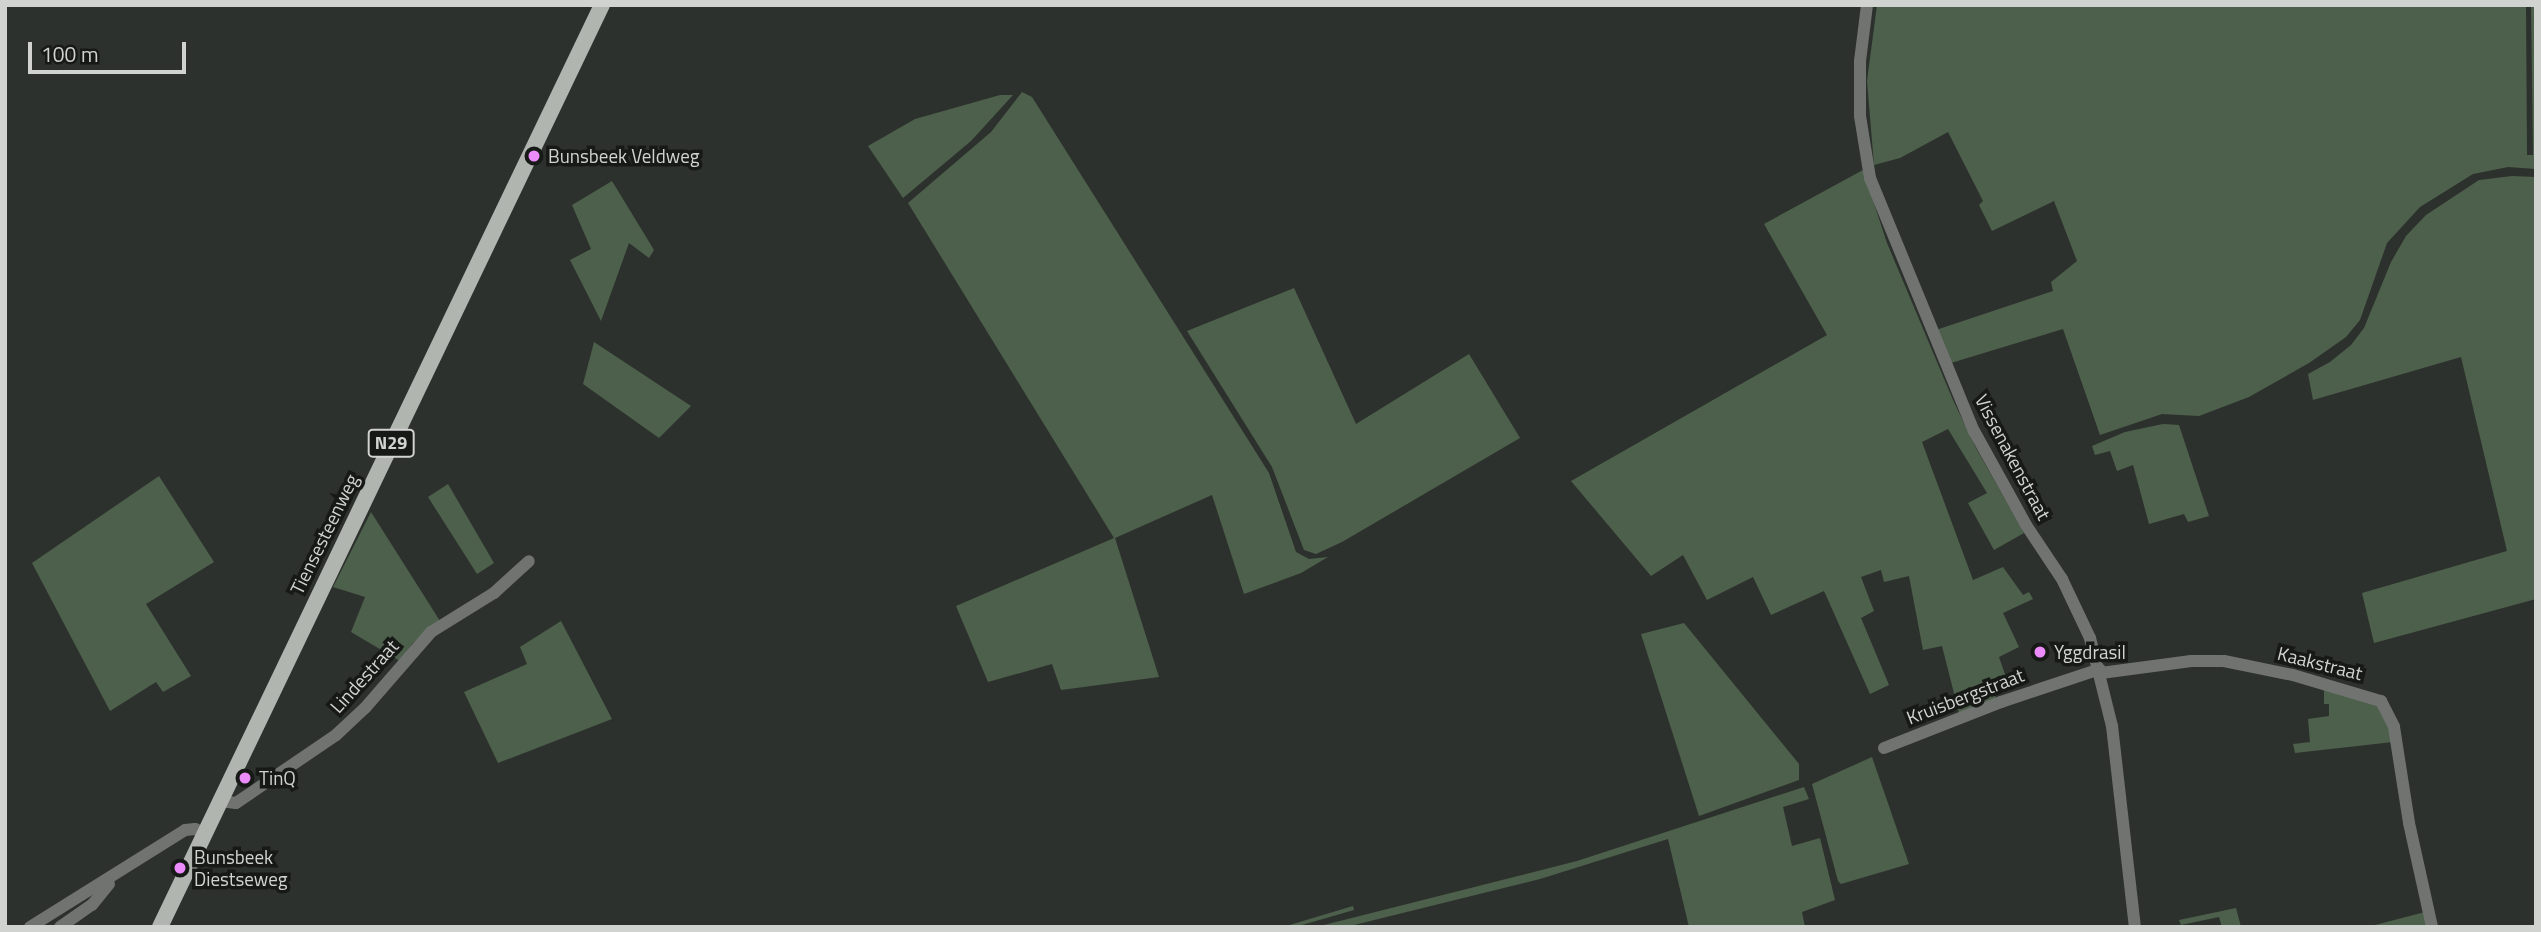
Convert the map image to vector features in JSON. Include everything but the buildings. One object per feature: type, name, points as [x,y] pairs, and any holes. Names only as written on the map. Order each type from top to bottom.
[{"type":"main road","name":"Tiensesteenweg","points":[[160,927],[601,5]]},
{"type":"street","name":"Vissenakenstraat","points":[[1867,5],[1860,61],[1860,116],[1870,178],[1880,208],[1974,431],[2026,525],[2072,599],[2101,671],[2112,726],[2135,927]]},
{"type":"street","name":"Lindestraat","points":[[220,800],[236,803],[336,735],[365,708],[430,632],[494,593],[529,561]]},
{"type":"street","name":"Kaakstraat","points":[[2101,671],[2224,661],[2292,675],[2381,701],[2394,727],[2409,823],[2432,927]]},
{"type":"street","name":"Kruisbergstraat","points":[[1884,748],[2001,702],[2101,671]]},
{"type":"street","points":[[30,927],[185,830],[195,829],[204,833]]},
{"type":"street","points":[[60,927],[92,905],[112,877]]},
{"type":"green space","points":[[1877,5],[2526,5],[2527,155],[2533,155],[2531,5],[2536,5],[2536,169],[2508,167],[2473,174],[2420,207],[2387,243],[2360,320],[2346,337],[2309,363],[2249,397],[2199,416],[2162,414],[2100,435],[2063,329],[1951,363],[1936,330],[2053,291],[2051,282],[2077,261],[2054,201],[1992,231],[1979,205],[1983,201],[1948,132],[1900,158],[1874,165],[1867,81]]},
{"type":"green space","points":[[1022,92],[1032,97],[1269,473],[1296,552],[1309,559],[1328,557],[1301,573],[1244,594],[1212,495],[1115,538],[1159,677],[1061,690],[1052,664],[988,682],[956,606],[1114,538],[908,203],[991,132]]},
{"type":"green space","points":[[1000,95],[1013,95],[971,141],[903,198],[868,146],[915,119]]},
{"type":"green space","points":[[1863,170],[1887,243],[1953,400],[1976,448],[2024,533],[1994,550],[1968,503],[1987,493],[1948,429],[1922,442],[1973,580],[2003,567],[2023,595],[2029,592],[2033,599],[2003,613],[2019,647],[1999,657],[2009,686],[1995,692],[1996,700],[1959,713],[1942,646],[1923,650],[1909,576],[1884,582],[1881,570],[1861,577],[1874,611],[1861,618],[1889,685],[1870,694],[1824,591],[1771,615],[1753,577],[1707,600],[1683,555],[1651,576],[1571,481],[1827,335],[1764,224]]},
{"type":"green space","points":[[2512,176],[2536,177],[2536,599],[2374,643],[2362,593],[2507,551],[2461,357],[2313,400],[2308,374],[2330,362],[2351,345],[2364,328],[2391,262],[2406,236],[2426,215],[2479,180]]},
{"type":"green space","points":[[612,181],[654,250],[649,258],[629,243],[601,321],[570,260],[591,249],[572,205]]},
{"type":"green space","points":[[1294,288],[1356,424],[1469,354],[1520,438],[1342,542],[1316,554],[1304,550],[1272,467],[1187,331]]},
{"type":"green space","points":[[594,342],[691,406],[659,438],[583,384]]},
{"type":"green space","points":[[2163,424],[2179,425],[2209,516],[2188,522],[2184,514],[2149,524],[2133,465],[2117,471],[2110,451],[2095,455],[2092,446],[2125,432]]},
{"type":"green space","points":[[159,476],[214,562],[146,604],[191,676],[163,692],[156,682],[110,711],[32,563]]},
{"type":"green space","points":[[448,484],[494,563],[477,574],[428,497]]},
{"type":"green space","points":[[371,512],[440,621],[413,643],[400,661],[351,632],[365,597],[333,587]]},
{"type":"green space","points":[[561,621],[612,719],[498,763],[464,692],[527,664],[520,647]]},
{"type":"green space","points":[[1684,623],[1799,764],[1799,780],[1699,816],[1641,634]]},
{"type":"green space","points":[[2324,686],[2383,708],[2393,742],[2295,753],[2293,744],[2310,742],[2308,719],[2329,716],[2329,704],[2324,704]]},
{"type":"green space","points":[[1872,757],[1909,864],[1841,884],[1812,784]]},
{"type":"green space","points":[[1804,787],[1809,799],[1783,807],[1792,846],[1820,838],[1835,900],[1802,912],[1805,927],[1689,927],[1668,839],[1540,879],[1346,927],[1316,927],[1577,861]]},
{"type":"green space","points":[[1353,906],[1354,910],[1295,927],[1283,927]]},
{"type":"green space","points":[[2236,908],[2241,927],[2222,927],[2219,917],[2181,925],[2179,920]]},
{"type":"green space","points":[[2425,912],[2428,927],[2375,927],[2375,925]]},
{"type":"place","name":"Bunsbeek Veldweg","points":[[534,156]]},
{"type":"place","name":"Yggdrasil","points":[[2040,652]]},
{"type":"place","name":"TinQ","points":[[245,778]]},
{"type":"place","name":"Bunsbeek Diestseweg","points":[[180,868]]}]
